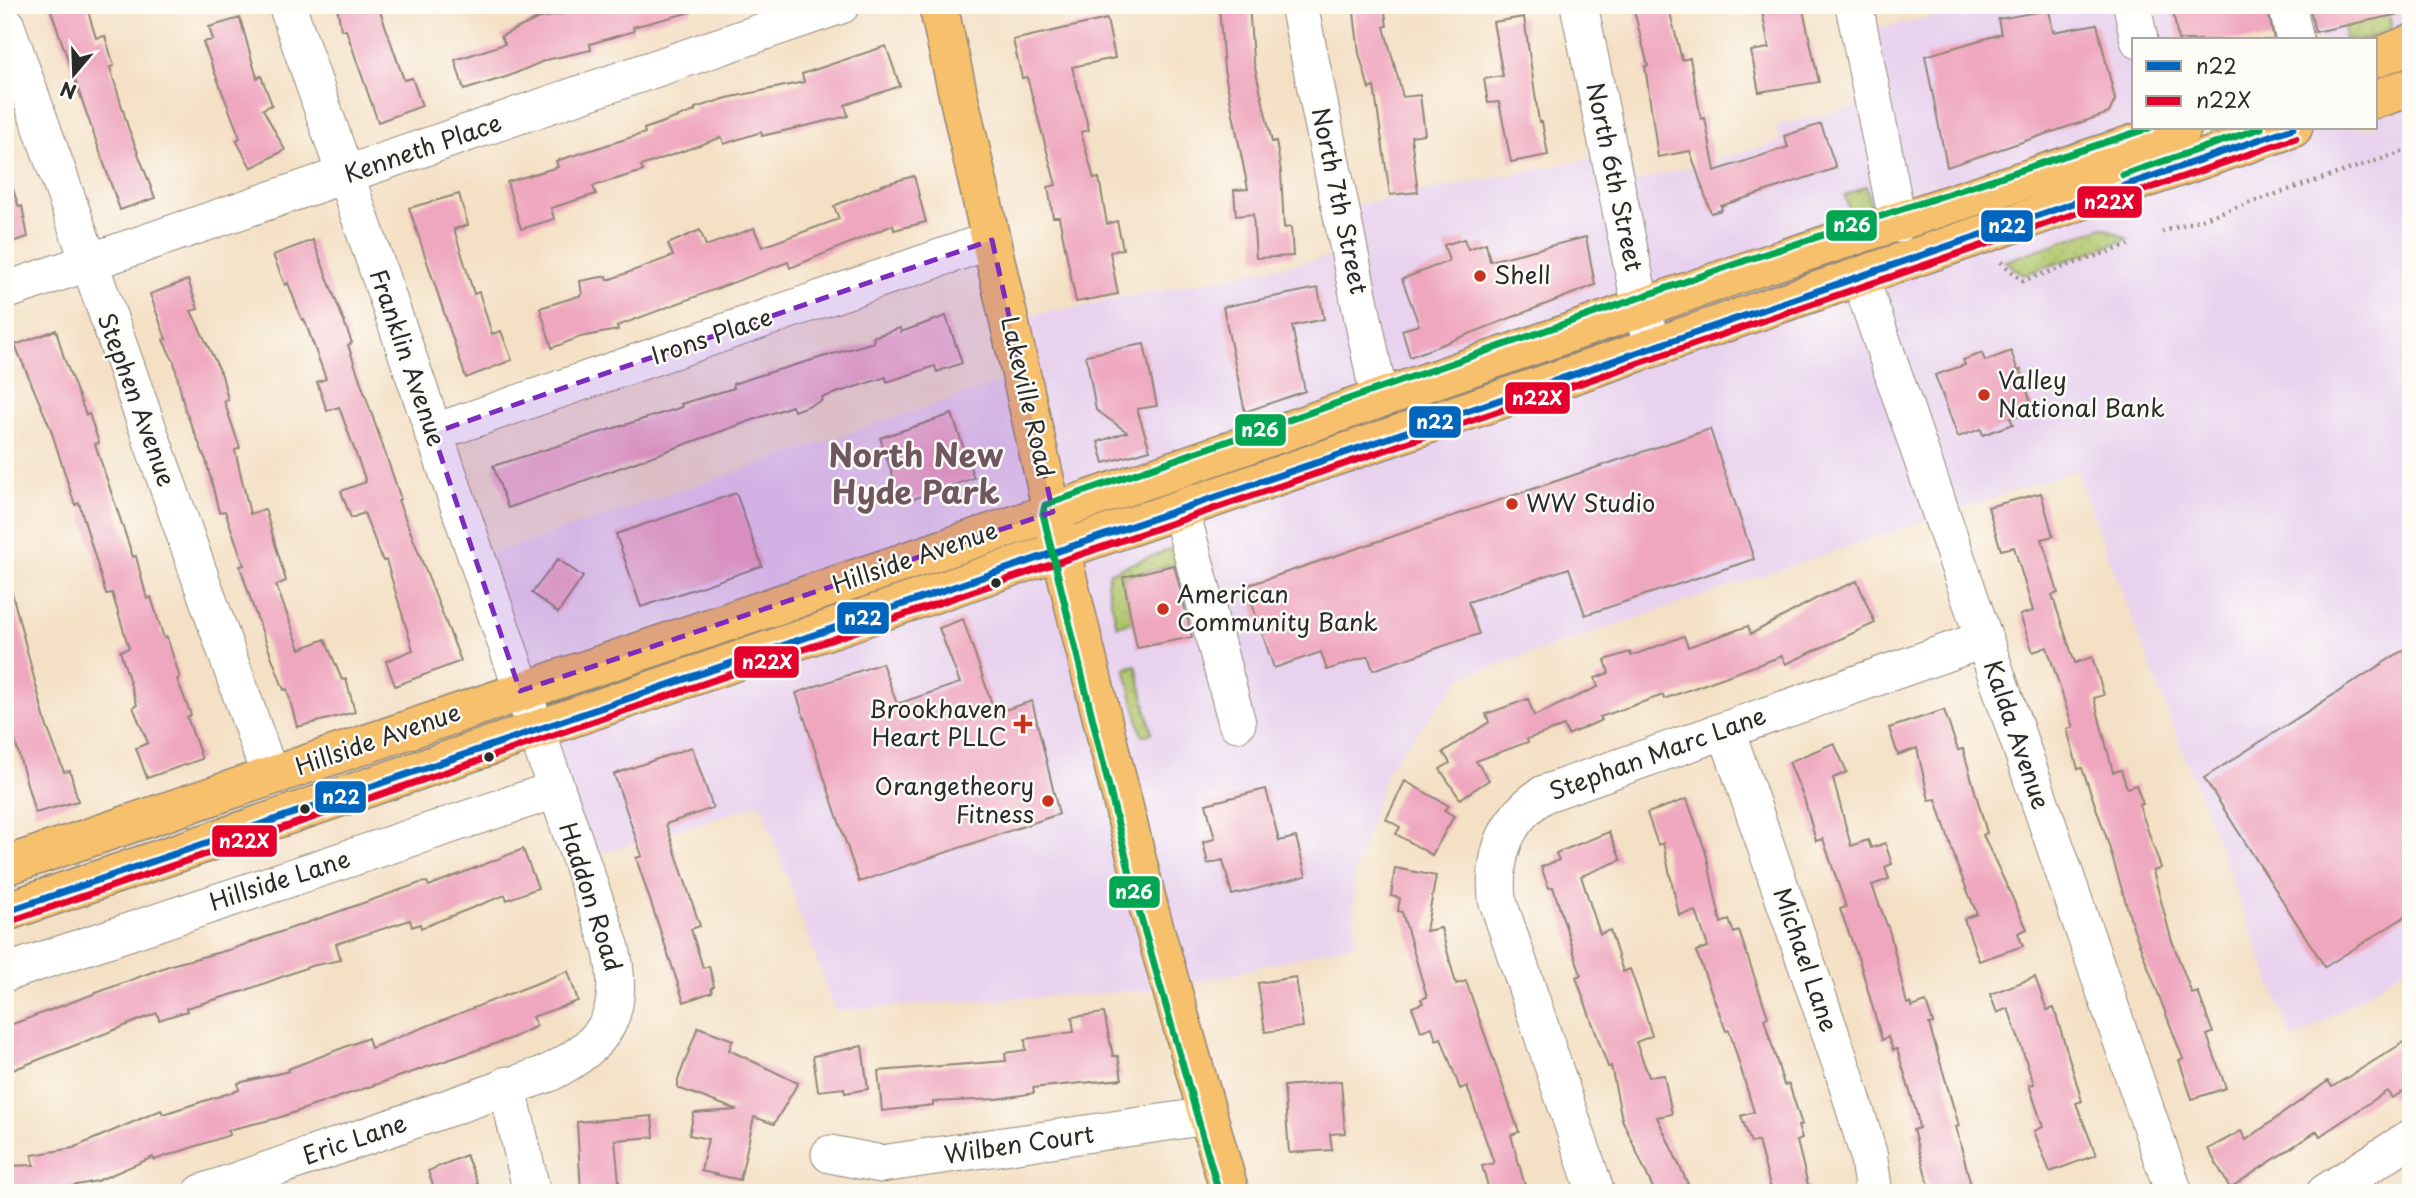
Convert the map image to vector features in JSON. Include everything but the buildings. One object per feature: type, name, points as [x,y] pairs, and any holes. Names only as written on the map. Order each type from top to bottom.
[{"type":"main road","name":"Lakeville Road","points":[[938,5],[1061,552],[1149,909],[1230,1193]]},
{"type":"main road","points":[[2378,57],[2411,44]]},
{"type":"main road","points":[[2378,98],[2411,87]]},
{"type":"main road","name":"Hillside Avenue","points":[[5,912],[1053,512],[1379,397],[1641,307],[2166,141],[2273,130]]},
{"type":"main road","name":"Hillside Avenue","points":[[5,866],[270,776],[528,711],[1061,552],[1860,277],[2166,141]]},
{"type":"street","name":"Franklin Avenue","points":[[287,5],[528,711]]},
{"type":"street","name":"Kenneth Place","points":[[5,291],[841,5]]},
{"type":"street","name":"North 7th Street","points":[[1299,5],[1379,397]]},
{"type":"street","name":"North 6th Street","points":[[1579,5],[1641,307],[1654,348]]},
{"type":"street","points":[[1854,5],[1898,224]]},
{"type":"street","points":[[2132,5],[2139,38]]},
{"type":"street","points":[[2287,5],[2295,38]]},
{"type":"street","name":"Stephen Avenue","points":[[5,23],[270,776]]},
{"type":"street","name":"Irons Place","points":[[433,433],[992,240]]},
{"type":"street","name":"Kalda Avenue","points":[[1860,277],[1982,640],[2174,1193]]},
{"type":"street","points":[[1181,511],[1237,723]]},
{"type":"street","name":"Stephan Marc Lane","points":[[1596,1193],[1497,900],[1494,873],[1508,827],[1529,803],[1544,794],[1982,640]]},
{"type":"street","name":"Haddon Road","points":[[507,1085],[549,1073],[581,1056],[603,1034],[612,1018],[617,997],[617,974],[611,948],[528,711]]},
{"type":"street","name":"Michael Lane","points":[[1726,730],[1845,1076],[1868,1153],[1874,1193]]},
{"type":"street","name":"Hillside Lane","points":[[5,973],[555,790]]},
{"type":"street","points":[[507,1085],[532,1193]]},
{"type":"street","name":"Eric Lane","points":[[202,1193],[507,1085]]},
{"type":"street","name":"Wilben Court","points":[[830,1154],[881,1164],[1208,1116]]},
{"type":"street","points":[[2325,1193],[2411,1138]]},
{"type":"path","points":[[2162,232],[2411,149]]},
{"type":"path","points":[[2001,262],[2022,281],[2129,245]]},
{"type":"highlighted area","points":[[992,240],[1053,512],[520,691],[433,433]]},
{"type":"shaded area","points":[[1999,5],[2411,5],[2411,44],[2378,40],[2378,38],[2132,38],[2132,129],[520,691],[475,560],[1020,376],[1009,320],[1349,253],[1341,208],[1610,155],[1617,187],[1780,142],[1777,125],[1875,102],[1860,31]]},
{"type":"shaded area","points":[[2411,87],[2411,965],[2293,1041],[2076,470],[1462,677],[1387,770],[1353,878],[1355,943],[1172,989],[834,1010],[761,804],[580,860],[536,732],[2287,130],[2378,130],[2378,98]]},
{"type":"green space","points":[[2387,5],[2392,29],[2367,38],[2344,38],[2345,25]]},
{"type":"green space","points":[[1866,186],[1872,210],[1852,218],[1845,196]]},
{"type":"green space","points":[[2103,227],[2128,239],[2023,275],[2005,261]]},
{"type":"green space","points":[[1184,544],[1180,563],[1123,577],[1132,622],[1117,626],[1107,584],[1110,572]]},
{"type":"green space","points":[[1136,665],[1152,733],[1142,736],[1125,668]]},
{"type":"transit line","name":"n26","points":[[1219,1193],[1139,911],[1043,514],[1045,505],[1747,260],[2143,130]]},
{"type":"transit line","name":"n26","points":[[2123,175],[2255,130]]},
{"type":"transit line","name":"n22","points":[[5,912],[2287,130]]},
{"type":"transit line","name":"n22X","points":[[8,922],[2296,138]]},
{"type":"place","name":"Shell","points":[[1480,276]]},
{"type":"place","name":"Valley National Bank","points":[[1984,395]]},
{"type":"place","name":"WW Studio","points":[[1512,504]]},
{"type":"place","name":"American Community Bank","points":[[1163,609]]},
{"type":"place","name":"Brookhaven Heart PLLC","points":[[1023,724]]},
{"type":"place","name":"Orangetheory Fitness","points":[[1048,801]]},
{"type":"district","name":"North New Hyde Park","points":[[916,474]]}]
